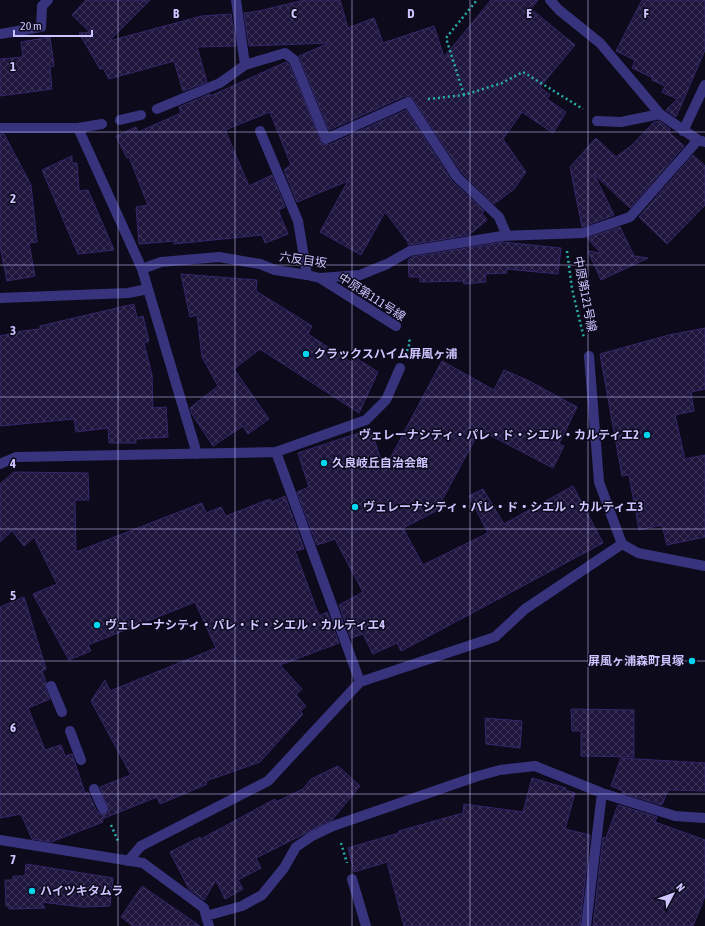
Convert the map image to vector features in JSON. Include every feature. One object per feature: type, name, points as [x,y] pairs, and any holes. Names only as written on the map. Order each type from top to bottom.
[{"type":"street","points":[[0,34],[41,27],[42,6],[48,0]]},
{"type":"street","points":[[236,0],[245,65]]},
{"type":"street","points":[[156,109],[220,83],[245,65],[285,54],[294,60],[326,139],[408,102],[457,177],[499,217],[507,236],[565,235],[584,233],[630,217],[701,141],[683,131],[660,114],[600,43],[554,2]]},
{"type":"street","points":[[683,131],[705,85]]},
{"type":"street","points":[[599,121],[621,122],[660,114]]},
{"type":"street","points":[[120,120],[141,115]]},
{"type":"street","points":[[0,128],[78,128],[102,124]]},
{"type":"street","points":[[78,128],[142,269],[197,454]]},
{"type":"street","points":[[260,131],[298,221],[307,274]]},
{"type":"street","name":"六反目坂","points":[[142,269],[161,262],[219,257],[260,264],[275,270],[307,274],[320,278],[360,275],[387,264],[410,251],[507,236]]},
{"type":"street","name":"中原第111号線","points":[[320,278],[396,326]]},
{"type":"street","points":[[0,298],[128,293],[148,288]]},
{"type":"street","points":[[589,356],[599,482],[622,544],[638,553],[705,566]]},
{"type":"street","points":[[0,464],[16,457],[276,452],[366,420],[386,400],[400,368]]},
{"type":"street","points":[[276,452],[360,682]]},
{"type":"street","points":[[128,861],[141,846],[268,781],[360,682],[495,637],[525,609],[622,544]]},
{"type":"street","points":[[51,686],[62,712]]},
{"type":"street","points":[[70,731],[81,760]]},
{"type":"street","points":[[206,916],[242,906],[262,895],[284,868],[296,848],[312,836],[332,826],[478,776],[500,770],[535,766],[602,793],[675,816],[705,818]]},
{"type":"street","points":[[94,789],[103,809]]},
{"type":"street","points":[[586,926],[602,793]]},
{"type":"street","points":[[0,840],[143,863],[204,908],[209,926]]},
{"type":"street","points":[[352,879],[366,926]]},
{"type":"path","points":[[464,94],[446,38],[477,0]]},
{"type":"path","points":[[432,98],[464,94],[502,83],[524,72],[599,121]]},
{"type":"path","name":"中原第121号線","points":[[565,235],[572,289],[589,356]]},
{"type":"path","name":"中原第111号線","points":[[396,326],[410,342],[400,368]]},
{"type":"path","points":[[103,809],[128,861]]},
{"type":"path","points":[[339,836],[352,879]]},
{"type":"building","points":[[86,0],[150,0],[109,41],[202,16],[231,14],[236,46],[197,47],[207,82],[183,91],[174,61],[109,79],[103,68],[100,69],[79,33],[90,32],[72,15]]},
{"type":"building","points":[[304,0],[340,0],[348,28],[374,18],[383,43],[434,26],[444,57],[491,0],[538,0],[531,9],[575,45],[540,87],[550,95],[547,99],[566,112],[553,133],[522,112],[503,139],[526,172],[514,189],[494,204],[462,173],[411,96],[405,96],[329,130],[299,56],[329,43],[249,46],[244,13],[259,11]]},
{"type":"building","points":[[642,0],[705,0],[705,50],[676,117],[666,110],[677,99],[662,92],[665,86],[652,80],[653,78],[632,68],[635,60],[616,51]]},
{"type":"building","points":[[50,37],[54,66],[50,67],[52,89],[0,96],[0,59],[23,57],[21,42]]},
{"type":"building","points":[[286,62],[289,64],[322,144],[329,145],[406,110],[452,181],[484,211],[482,213],[487,220],[469,235],[408,245],[408,242],[385,212],[361,255],[320,232],[348,181],[297,202],[284,170],[291,165],[270,112],[225,130],[249,186],[272,175],[285,207],[278,210],[288,234],[265,243],[262,235],[174,244],[174,241],[139,244],[136,207],[148,205],[129,157],[127,158],[116,136],[136,127],[138,132],[181,113],[179,107],[210,94],[210,96]]},
{"type":"building","points":[[659,121],[670,129],[669,132],[684,146],[630,208],[594,174],[614,215],[582,227],[570,167],[596,138],[616,157],[632,145],[654,122]]},
{"type":"building","points":[[0,134],[4,134],[31,185],[37,242],[29,243],[35,276],[7,281],[0,246]]},
{"type":"building","points":[[693,155],[705,166],[705,205],[667,244],[639,217]]},
{"type":"building","points":[[72,156],[72,163],[77,163],[79,191],[88,190],[114,250],[78,254],[42,170]]},
{"type":"building","points":[[620,227],[634,256],[648,258],[601,280],[588,251],[601,253],[587,238]]},
{"type":"building","points":[[503,242],[561,248],[558,274],[506,269],[507,273],[485,274],[486,282],[464,284],[463,281],[420,282],[420,277],[409,277],[408,260],[412,257]]},
{"type":"building","points":[[181,274],[257,280],[256,291],[312,326],[308,334],[351,362],[356,358],[378,372],[359,413],[260,349],[234,369],[269,419],[248,434],[243,426],[213,446],[192,414],[190,408],[218,386],[202,357],[197,315],[190,317]]},
{"type":"building","points":[[134,304],[137,318],[143,316],[149,341],[144,343],[152,375],[153,408],[166,407],[168,437],[136,439],[136,443],[109,443],[108,428],[76,432],[74,419],[0,426],[0,336],[40,329],[40,326]]},
{"type":"building","name":"ヴェレーナシティ・パレ・ド・シエル・カルティエ2","points":[[705,328],[705,389],[691,392],[694,411],[675,415],[685,459],[705,455],[705,537],[667,545],[662,525],[639,530],[629,475],[622,476],[600,354],[669,335]]},
{"type":"building","name":"ヴェレーナシティ・パレ・ド・シエル・カルティエ3","points":[[442,361],[494,390],[504,370],[529,381],[577,407],[559,444],[564,446],[553,468],[480,430],[436,511],[403,528],[423,565],[488,533],[469,496],[483,489],[504,524],[573,486],[603,543],[401,651],[397,643],[373,654],[363,634],[351,638],[339,605],[363,592],[335,539],[317,545],[297,492],[309,487],[298,453],[371,429],[384,470]]},
{"type":"building","points":[[14,472],[88,473],[89,500],[75,500],[76,552],[202,503],[206,513],[221,507],[226,516],[270,499],[272,502],[285,496],[304,549],[295,551],[319,616],[327,612],[339,643],[280,665],[302,689],[296,695],[306,706],[300,711],[303,714],[260,762],[206,781],[207,784],[160,804],[157,797],[102,819],[103,822],[51,842],[32,839],[21,814],[0,818],[0,607],[24,597],[46,669],[42,671],[46,682],[45,688],[50,699],[28,708],[45,750],[61,745],[65,756],[72,754],[85,793],[88,792],[97,812],[102,815],[108,813],[109,809],[100,787],[131,775],[91,701],[105,680],[110,691],[216,648],[195,602],[88,645],[91,651],[69,660],[33,594],[57,584],[34,537],[24,546],[12,531],[0,542],[0,484]]},
{"type":"building","points":[[571,709],[634,710],[634,757],[581,756],[581,731],[572,731]]},
{"type":"building","points":[[485,718],[522,721],[520,748],[486,744]]},
{"type":"building","points":[[621,758],[705,763],[705,791],[668,790],[662,805],[622,793],[623,791],[611,786]]},
{"type":"building","points":[[338,766],[360,786],[332,820],[256,858],[261,868],[238,880],[243,889],[225,899],[216,880],[204,900],[189,889],[170,852],[200,837],[201,839],[275,799],[276,802],[303,789],[311,779]]},
{"type":"building","points":[[532,778],[566,788],[565,790],[575,793],[565,829],[590,835],[580,926],[404,926],[387,862],[354,872],[348,848],[399,833],[399,831],[463,813],[464,804],[523,812]]},
{"type":"building","points":[[618,805],[657,817],[655,822],[705,840],[705,896],[693,926],[593,926],[603,837],[606,838]]},
{"type":"building","points":[[26,864],[113,878],[110,906],[82,907],[41,902],[45,908],[9,909],[9,906],[6,906],[5,880],[13,880],[13,876],[25,876]]},
{"type":"building","points":[[142,886],[200,926],[133,926],[121,917]]},
{"type":"place","name":"クラックスハイム屛風ヶ浦","points":[[306,354]]},
{"type":"place","name":"ヴェレーナシティ・パレ・ド・シエル・カルティエ2","points":[[647,435]]},
{"type":"place","name":"久良岐丘自治会館","points":[[324,463]]},
{"type":"place","name":"ヴェレーナシティ・パレ・ド・シエル・カルティエ3","points":[[355,507]]},
{"type":"place","name":"ヴェレーナシティ・パレ・ド・シエル・カルティエ4","points":[[97,625]]},
{"type":"place","name":"屏風ヶ浦森町貝塚","points":[[692,661]]},
{"type":"place","name":"ハイツキタムラ","points":[[32,891]]}]
